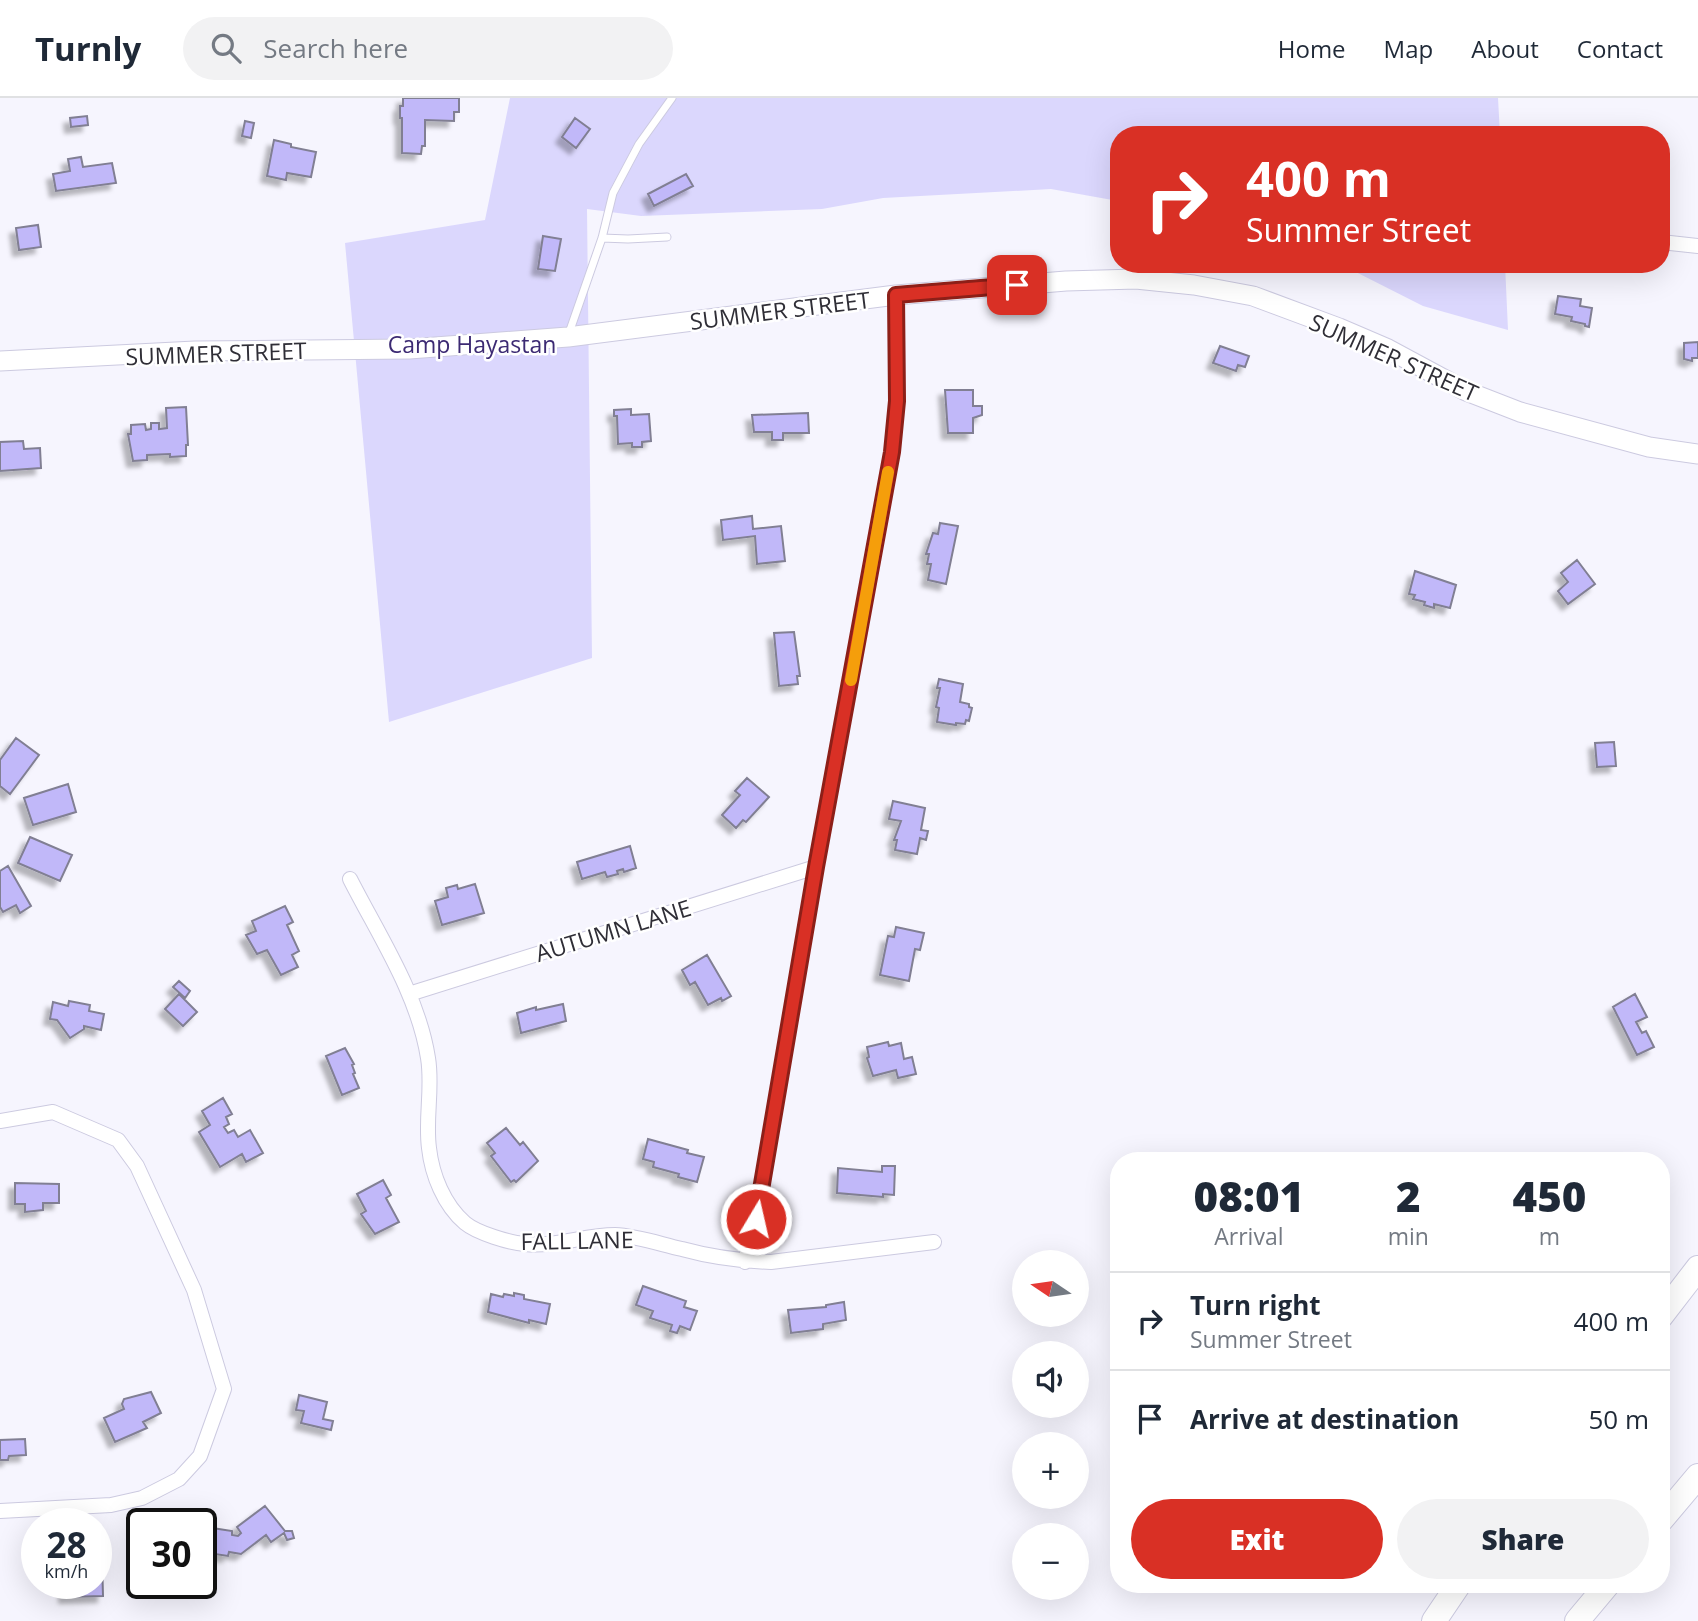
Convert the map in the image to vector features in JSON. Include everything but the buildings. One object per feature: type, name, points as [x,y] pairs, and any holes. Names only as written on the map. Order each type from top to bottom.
[{"type":"highway","points":[[1670,1305],[1698,1268]]},
{"type":"highway","points":[[1670,1509],[1698,1475]]},
{"type":"highway","points":[[1434,1621],[1453,1593]]},
{"type":"highway","points":[[1577,1621],[1600,1593]]},
{"type":"main road","name":"SUMMER STREET","points":[[0,361],[195,351],[409,349],[568,337],[896,295],[1066,281],[1136,279],[1194,285],[1252,296],[1388,349],[1466,391],[1520,412],[1649,447],[1698,454]]},
{"type":"street","points":[[1670,243],[1698,246]]},
{"type":"street","points":[[745,1262],[756,1219],[816,867],[892,452],[897,401],[896,295]]},
{"type":"street","name":"AUTUMN LANE","points":[[409,994],[816,867]]},
{"type":"street","name":"FALL LANE","points":[[350,879],[409,994],[420,1024],[431,1086],[428,1147],[434,1177],[448,1201],[466,1223],[491,1236],[524,1244],[553,1244],[615,1235],[745,1262],[771,1262],[934,1242]]},
{"type":"street","points":[[0,1121],[53,1112],[118,1140],[136,1166],[194,1290],[224,1389],[200,1456],[179,1479],[142,1498],[111,1505],[0,1511]]},
{"type":"lane","points":[[568,337],[602,238],[613,193],[639,144],[672,98]]},
{"type":"lane","points":[[602,238],[667,237]]},
{"type":"green space","name":"Camp Hayastan","points":[[510,98],[1498,98],[1500,126],[1110,126],[1110,200],[1051,189],[883,198],[822,209],[641,216],[587,209],[592,658],[389,722],[345,243],[485,220]]},
{"type":"green space","points":[[1358,273],[1505,273],[1508,330],[1423,306]]},
{"type":"slow traffic","points":[[851,680],[888,472]]},
{"type":"route","points":[[756,1219],[816,867],[892,452],[897,401],[896,295],[1017,285]]}]
